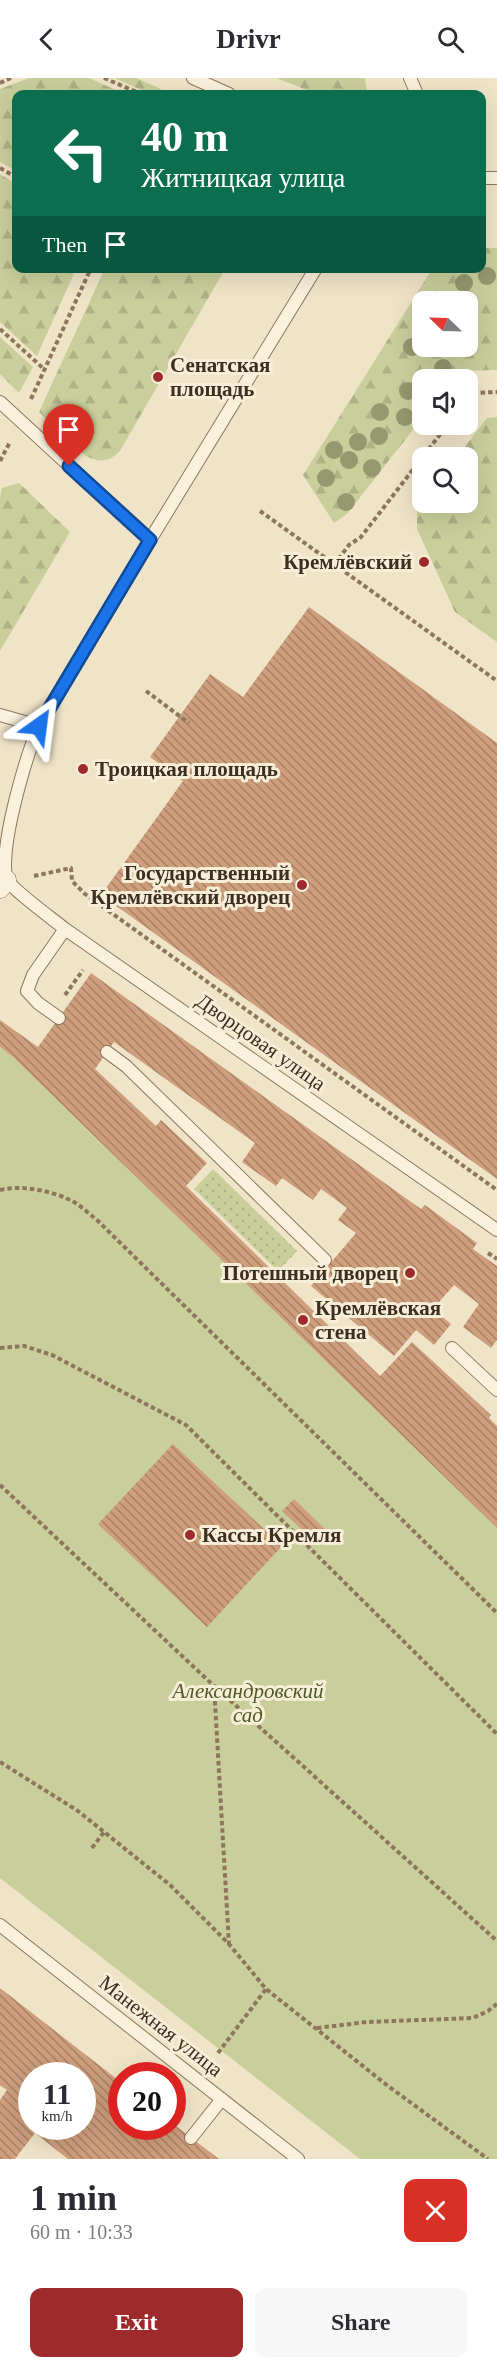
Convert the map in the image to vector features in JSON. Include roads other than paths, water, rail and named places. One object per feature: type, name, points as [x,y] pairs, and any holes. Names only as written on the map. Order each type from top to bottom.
[{"type":"lane","points":[[193,78],[220,90]]},
{"type":"lane","points":[[3,884],[1,859],[4,835],[25,759],[39,726],[313,273]]},
{"type":"lane","points":[[0,402],[150,540]]},
{"type":"lane","points":[[0,715],[39,726]]},
{"type":"lane","name":"Дворцовая улица","points":[[3,884],[497,1230]]},
{"type":"lane","points":[[59,1018],[27,991],[33,975],[65,929]]},
{"type":"lane","points":[[107,1052],[126,1066],[325,1260]]},
{"type":"lane","points":[[452,1348],[497,1390]]},
{"type":"lane","name":"Манежная улица","points":[[0,1925],[298,2159]]},
{"type":"lane","points":[[191,2138],[222,2099]]},
{"type":"place","name":"Сенатская площадь","points":[[158,377]]},
{"type":"place","name":"Кремлёвский","points":[[424,562]]},
{"type":"place","name":"Троицкая площадь","points":[[83,769]]},
{"type":"place","name":"Государственный Кремлёвский дворец","points":[[302,885]]},
{"type":"place","name":"Потешный дворец","points":[[410,1273]]},
{"type":"place","name":"Кремлёвская стена","points":[[303,1320]]},
{"type":"place","name":"Кассы Кремля","points":[[190,1535]]},
{"type":"park label","name":"Александровский сад","points":[[248,1703]]}]
